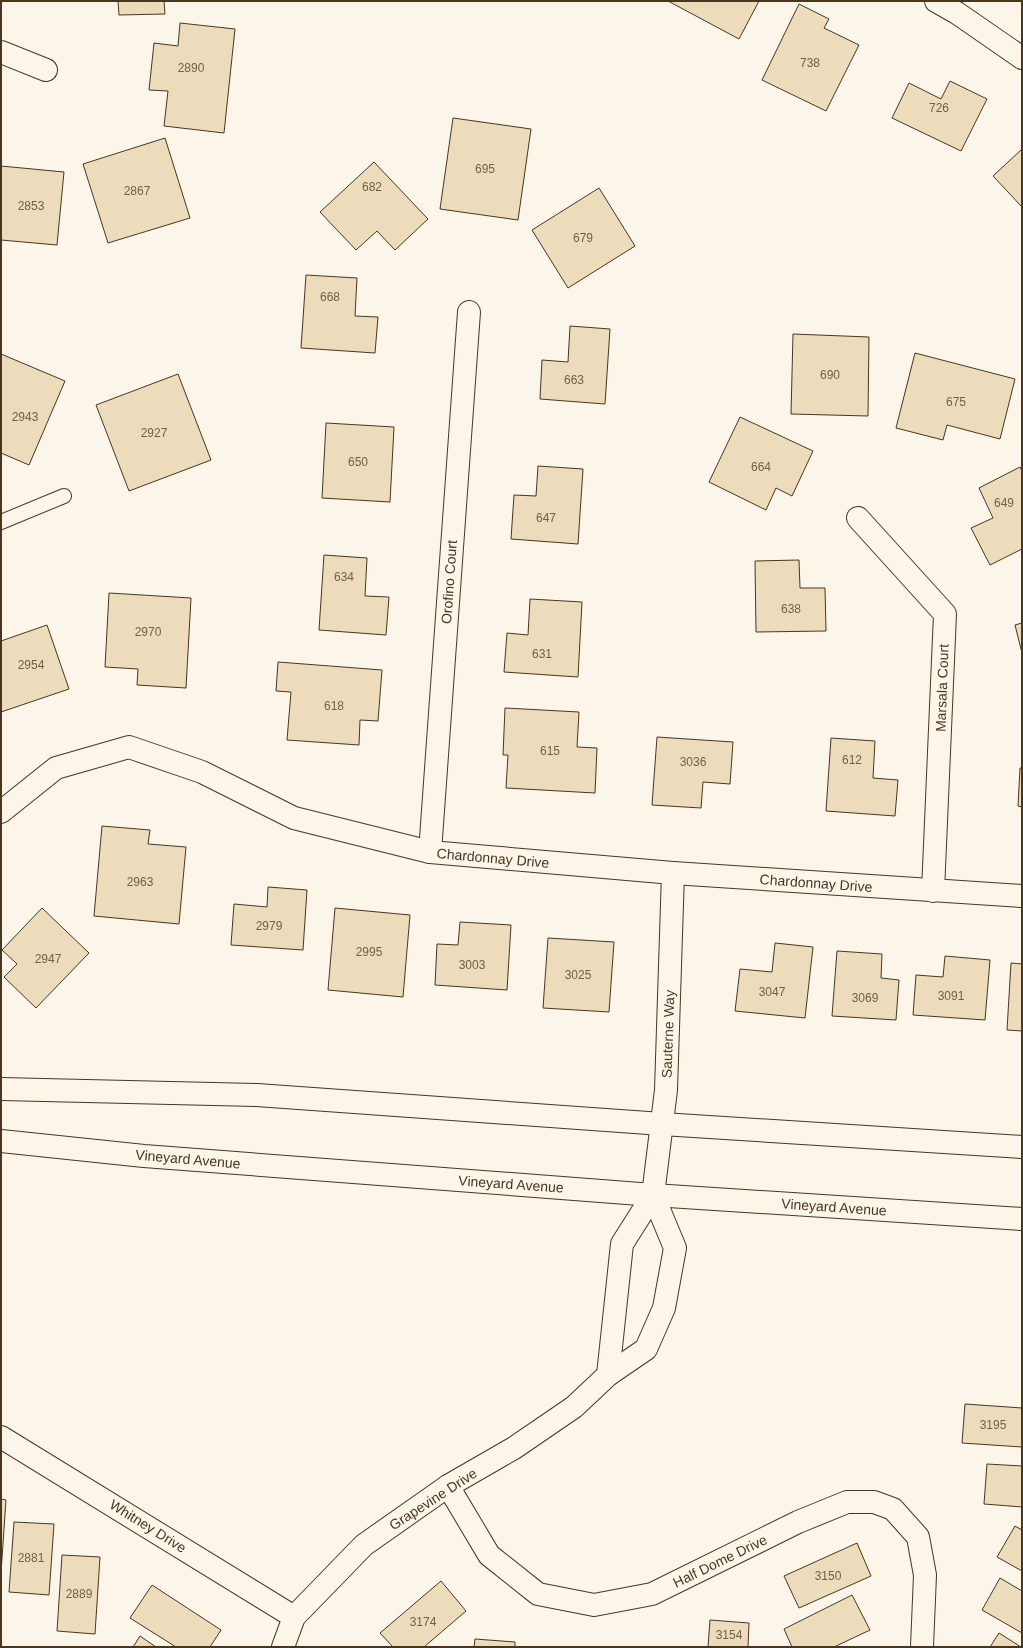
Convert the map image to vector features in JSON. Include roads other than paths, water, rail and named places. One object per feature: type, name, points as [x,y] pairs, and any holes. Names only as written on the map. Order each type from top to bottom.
[{"type":"street","points":[[936,1],[961,7],[1022,58]]},
{"type":"street","points":[[1,52],[46,70]]},
{"type":"street","name":"Orofino Court","points":[[430,852],[469,312]]},
{"type":"street","name":"Marsala Court","points":[[858,518],[946,614],[933,891]]},
{"type":"street","name":"Chardonnay Drive","points":[[1,812],[56,768],[130,747],[202,772],[294,818],[430,852],[673,873],[1022,896]]},
{"type":"street","name":"Sauterne Way","points":[[653,1195],[666,1090],[673,873]]},
{"type":"street","points":[[1,1090],[257,1095],[662,1124],[1022,1147]]},
{"type":"street","name":"Vineyard Avenue","points":[[1,1141],[144,1156],[653,1195],[1022,1219]]},
{"type":"street","points":[[608,1375],[622,1244],[653,1195]]},
{"type":"street","name":"Grapevine Drive","points":[[283,1647],[294,1617],[364,1545],[448,1486],[514,1448],[574,1407],[608,1375],[646,1349],[664,1308],[675,1248],[653,1195]]},
{"type":"street","name":"Whitney Drive","points":[[1,1436],[294,1617]]},
{"type":"street","name":"Half Dome Drive","points":[[448,1486],[488,1555],[538,1594],[594,1605],[652,1594],[798,1522],[847,1502],[874,1502],[893,1509],[918,1537],[926,1575],[922,1647]]},
{"type":"lane","points":[[1,522],[64,496]]}]
